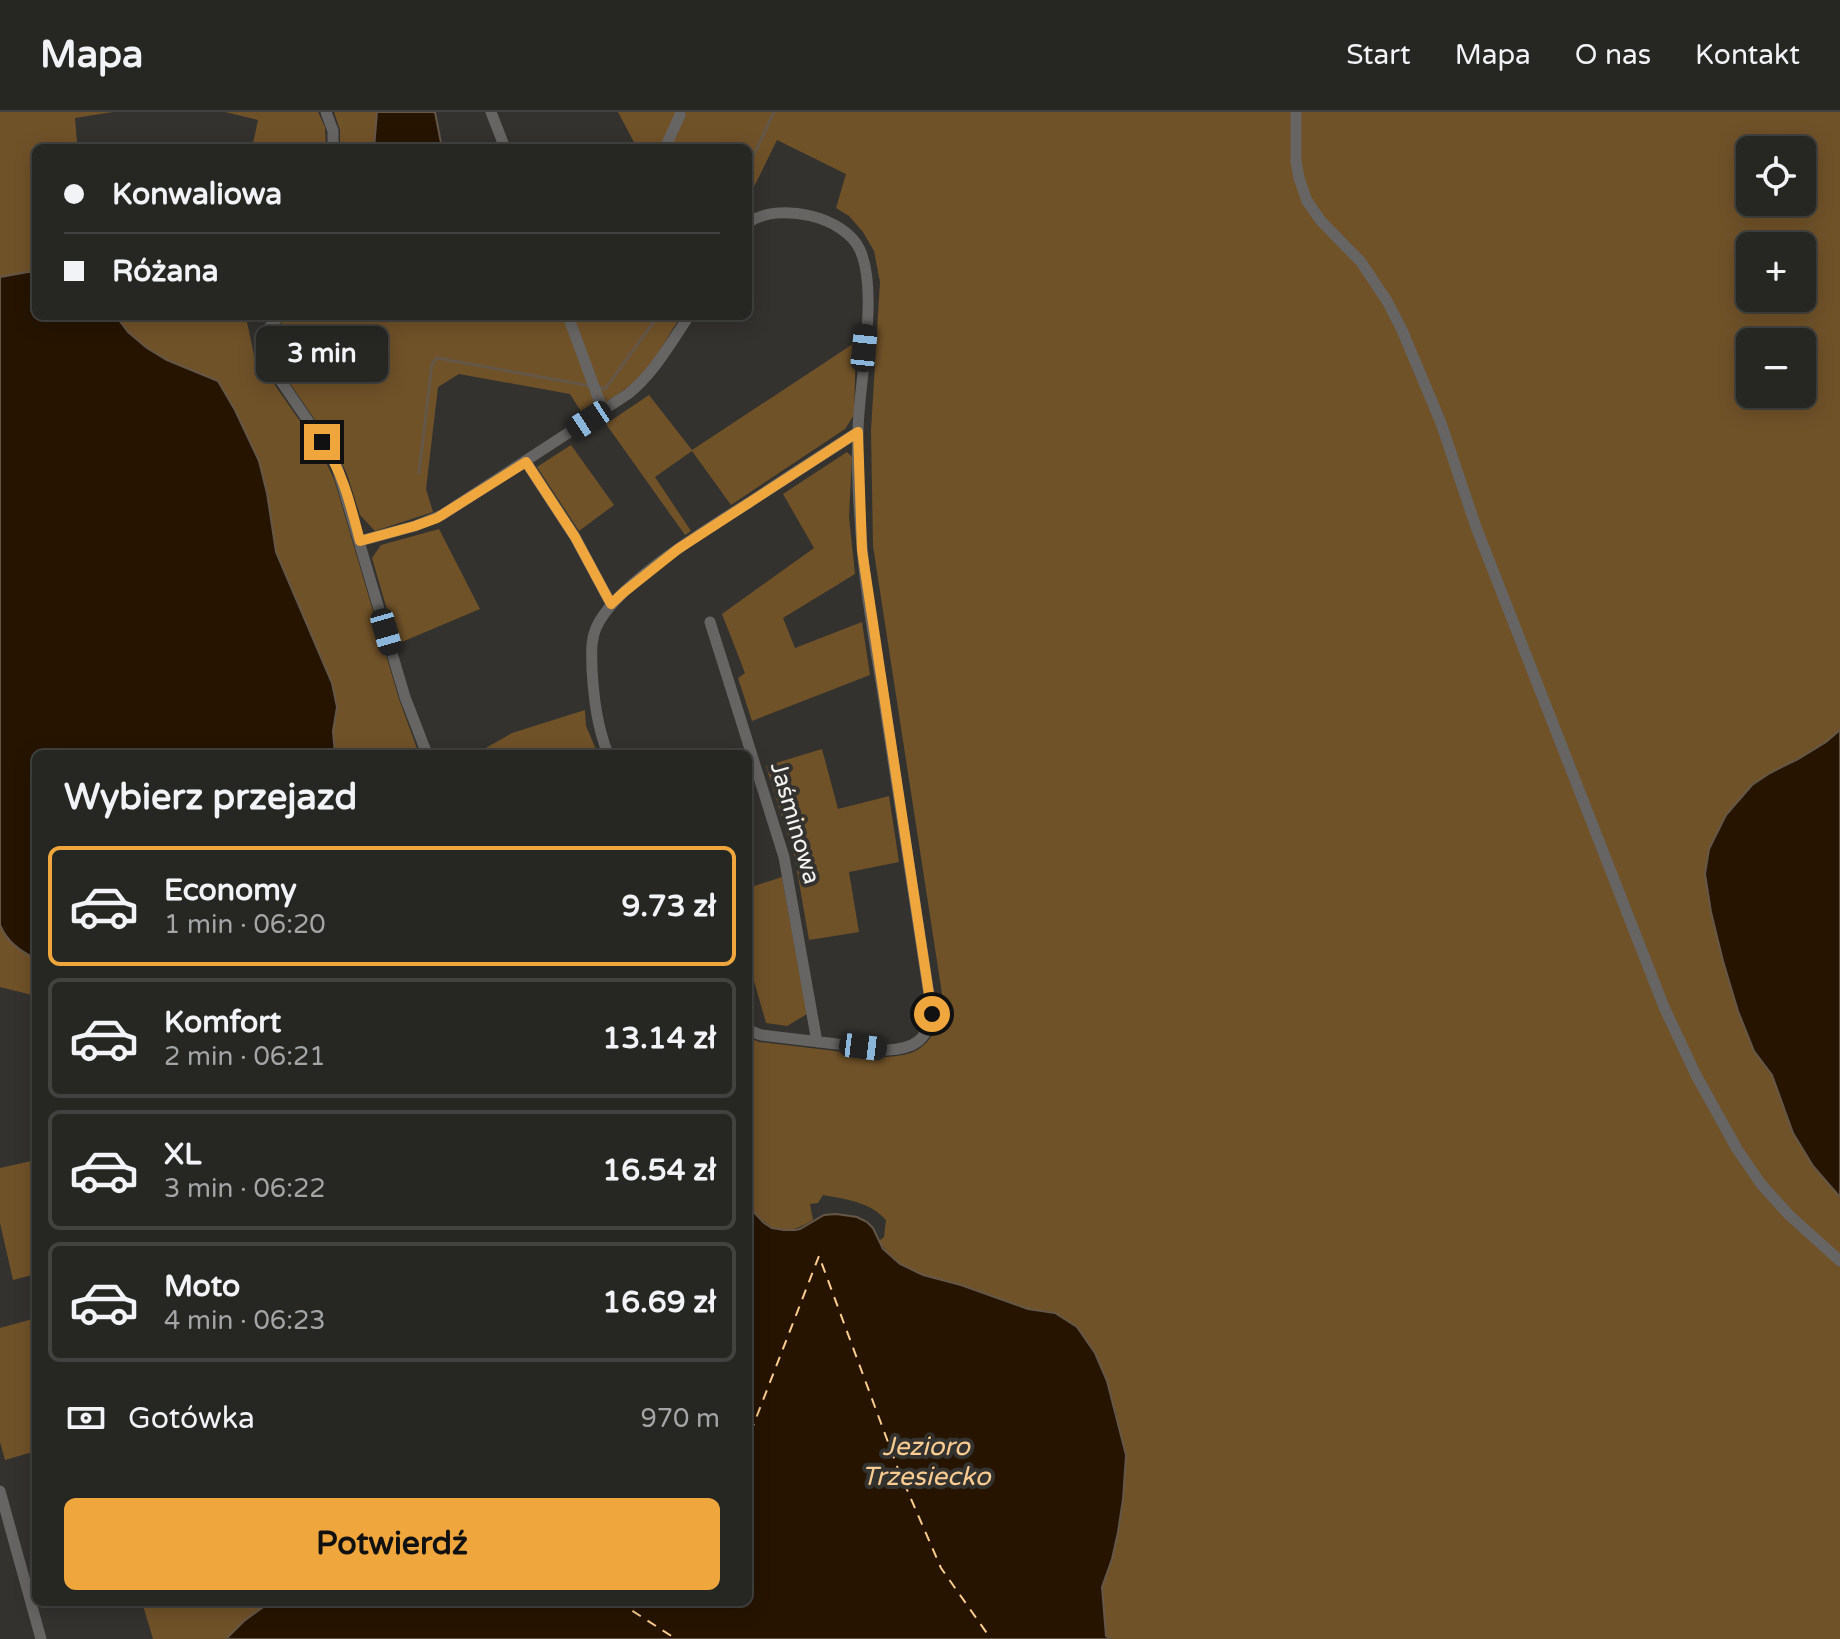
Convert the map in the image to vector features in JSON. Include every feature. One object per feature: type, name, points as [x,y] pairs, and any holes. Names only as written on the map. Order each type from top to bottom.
[{"type":"street","points":[[326,112],[333,131],[333,144]]},
{"type":"street","points":[[491,112],[503,144]]},
{"type":"street","points":[[1296,112],[1296,161],[1303,191],[1316,215],[1374,279],[1402,330],[1446,436],[1476,527],[1664,1007],[1715,1112],[1761,1184],[1789,1215],[1840,1261]]},
{"type":"street","points":[[667,144],[680,115]]},
{"type":"street","points":[[752,221],[766,214],[811,216],[842,227],[860,249],[866,269],[868,290],[858,432],[862,550],[932,1014],[930,1025],[920,1041],[903,1049],[817,1042],[752,1032]]},
{"type":"street","points":[[276,320],[262,336],[261,352],[333,458],[341,477],[405,697],[425,750]]},
{"type":"street","points":[[569,320],[603,411]]},
{"type":"street","points":[[360,541],[437,518],[603,411],[643,382],[686,320]]},
{"type":"street","points":[[607,750],[594,705],[591,645],[594,631],[611,604],[678,549],[858,432]]},
{"type":"street","points":[[526,462],[575,537],[611,604]]},
{"type":"street","name":"Jaśminowa","points":[[710,622],[750,750]]},
{"type":"street","name":"Jaśminowa","points":[[752,755],[784,857],[817,1042]]},
{"type":"street","points":[[0,1491],[41,1639]]},
{"type":"shaded area","points":[[0,112],[113,112],[75,118],[77,142],[32,144],[32,273],[0,277]]},
{"type":"shaded area","points":[[225,112],[318,112],[325,127],[326,144],[253,144],[258,120]]},
{"type":"shaded area","points":[[334,112],[377,112],[374,144],[340,144],[340,130]]},
{"type":"shaded area","points":[[618,112],[1840,112],[1840,730],[1826,742],[1751,785],[1711,912],[1738,1011],[1754,1051],[1772,1075],[1812,1166],[1840,1197],[1840,1639],[1111,1639],[1106,1636],[1102,1587],[1112,1559],[1123,1499],[1117,1415],[1095,1353],[1055,1313],[1028,1309],[923,1275],[900,1264],[879,1241],[884,1237],[886,1220],[865,1205],[823,1195],[818,1203],[810,1204],[813,1220],[785,1230],[770,1226],[752,1210],[752,1039],[898,1056],[923,1046],[945,1013],[873,546],[871,430],[880,282],[874,251],[863,232],[849,216],[836,208],[846,174],[777,140],[752,191],[752,144],[635,144]]},
{"type":"shaded area","points":[[119,320],[247,322],[254,355],[320,450],[334,479],[399,699],[418,750],[335,750],[333,731],[337,707],[312,635],[275,552],[259,461],[235,410],[217,381],[167,360],[128,332]]},
{"type":"shaded area","points":[[284,320],[678,320],[637,379],[584,416],[570,394],[459,374],[438,387],[426,489],[433,512],[375,531],[360,515],[335,449],[267,350],[268,340]]},
{"type":"shaded area","points":[[856,342],[854,415],[845,429],[731,505],[692,451],[655,477],[691,531],[685,535],[606,424],[649,395],[692,450]]},
{"type":"shaded area","points":[[571,445],[614,505],[579,531],[537,467]]},
{"type":"shaded area","points":[[847,452],[852,457],[849,517],[855,574],[783,618],[795,648],[862,622],[870,675],[752,721],[738,678],[745,673],[722,614],[814,548],[783,494]]},
{"type":"shaded area","points":[[439,529],[480,609],[397,644],[372,558],[381,545]]},
{"type":"shaded area","points":[[585,710],[586,726],[596,750],[482,750],[512,733]]},
{"type":"shaded area","points":[[822,749],[838,809],[889,796],[899,862],[849,872],[859,932],[809,940],[795,859],[766,766]]},
{"type":"shaded area","points":[[782,877],[807,1014],[787,1026],[766,1023],[752,974],[752,887]]},
{"type":"shaded area","points":[[0,925],[15,945],[32,957],[32,995],[0,987]]},
{"type":"shaded area","points":[[32,1161],[32,1275],[13,1280],[0,1223],[0,1168]]},
{"type":"shaded area","points":[[32,1319],[32,1452],[5,1460],[0,1442],[0,1328]]},
{"type":"shaded area","points":[[143,1606],[286,1606],[256,1639],[153,1639]]},
{"type":"water","points":[[377,112],[435,112],[441,144],[374,144]]},
{"type":"water","points":[[32,272],[32,320],[119,320],[147,348],[167,360],[218,381],[259,461],[276,552],[332,683],[337,707],[333,731],[335,750],[32,750],[32,957],[15,945],[0,925],[0,277]]},
{"type":"water","points":[[1840,730],[1840,1197],[1813,1166],[1793,1133],[1772,1075],[1754,1051],[1723,961],[1705,874],[1709,849],[1726,815],[1752,785],[1826,742]]},
{"type":"water","name":"Jezioro Trzesiecko","points":[[752,1210],[772,1228],[784,1230],[800,1229],[824,1215],[857,1217],[873,1228],[883,1249],[900,1264],[923,1275],[1028,1309],[1055,1313],[1077,1327],[1095,1353],[1107,1381],[1126,1455],[1118,1532],[1102,1587],[1106,1636],[1111,1639],[226,1639],[265,1606],[752,1606]]},
{"type":"waterway","points":[[752,159],[774,112]]},
{"type":"waterway","points":[[599,387],[605,389],[655,320]]},
{"type":"waterway","points":[[419,473],[432,364],[437,358],[591,386]]},
{"type":"ferry route","points":[[752,1427],[819,1256],[898,1469],[941,1568],[991,1639]]},
{"type":"ferry route","points":[[625,1606],[676,1639]]},
{"type":"route","points":[[322,442],[341,477],[360,541],[437,518],[526,462],[575,537],[611,604],[678,549],[858,432],[862,550],[932,1014]]}]
